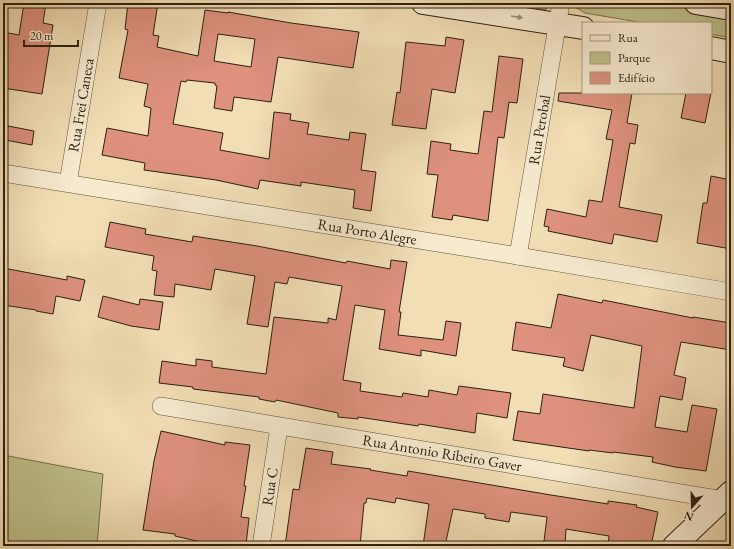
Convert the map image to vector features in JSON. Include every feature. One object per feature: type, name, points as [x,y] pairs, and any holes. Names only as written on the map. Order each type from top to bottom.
[{"type":"main road","points":[[423,3],[560,13],[582,27]]},
{"type":"main road","points":[[696,3],[731,9]]},
{"type":"main road","points":[[712,48],[731,52]]},
{"type":"main road","points":[[674,546],[727,496]]},
{"type":"street","name":"Rua Frei Caneca","points":[[68,183],[98,3]]},
{"type":"street","name":"Rua Perobal","points":[[518,256],[560,13]]},
{"type":"street","name":"Rua Porto Alegre","points":[[3,173],[731,292]]},
{"type":"street","name":"Rua Antonio Ribeiro Gaver","points":[[161,406],[279,427],[727,496]]},
{"type":"street","name":"Rua C","points":[[261,546],[279,427]]},
{"type":"green space","points":[[506,3],[547,3],[546,10]]},
{"type":"green space","points":[[575,3],[658,3],[731,16],[731,38],[712,34],[712,22],[638,22],[585,13],[575,7]]},
{"type":"green space","points":[[3,455],[103,474],[97,546],[3,546]]},
{"type":"building","points":[[24,3],[46,3],[43,23],[53,25],[42,94],[3,88],[3,32],[19,35]]},
{"type":"building","points":[[128,3],[158,3],[153,35],[159,36],[157,47],[198,56],[205,10],[228,12],[291,23],[359,32],[353,68],[278,57],[271,102],[234,97],[232,111],[214,108],[217,86],[215,83],[187,80],[186,82],[181,81],[173,124],[223,133],[220,150],[269,159],[274,112],[291,114],[290,120],[309,123],[307,134],[349,140],[350,132],[366,134],[361,170],[376,172],[371,211],[353,208],[355,190],[301,182],[301,186],[260,180],[258,189],[216,180],[144,170],[145,163],[102,155],[107,128],[148,136],[151,108],[144,106],[148,84],[119,78],[128,30],[125,29]],"holes":[[[218,34],[255,39],[251,67],[214,61]]]},
{"type":"building","points":[[446,37],[464,40],[455,93],[432,89],[426,129],[392,125],[397,92],[400,93],[406,42],[445,46]]},
{"type":"building","points":[[499,56],[523,59],[517,103],[509,102],[504,138],[498,137],[488,221],[453,215],[452,220],[432,217],[438,175],[427,174],[431,141],[451,144],[450,150],[478,154],[484,111],[492,112]]},
{"type":"building","points":[[559,93],[632,94],[627,123],[638,125],[635,144],[630,143],[619,207],[662,215],[657,242],[614,234],[612,244],[548,231],[549,227],[544,226],[547,209],[586,217],[589,200],[602,202],[613,140],[606,139],[612,110],[558,101]]},
{"type":"building","points":[[686,94],[711,94],[705,123],[681,118]]},
{"type":"building","points":[[8,126],[34,131],[32,145],[5,140]]},
{"type":"building","points":[[711,176],[731,180],[731,249],[697,243],[703,203],[707,203]]},
{"type":"building","points":[[110,222],[146,229],[145,234],[192,242],[193,236],[257,246],[346,263],[347,261],[390,269],[391,260],[407,262],[399,312],[401,312],[398,335],[443,340],[446,321],[461,323],[456,356],[421,350],[421,356],[379,349],[385,310],[355,305],[343,380],[361,383],[360,391],[402,397],[403,393],[428,397],[429,390],[457,395],[459,386],[511,393],[507,418],[477,413],[475,433],[419,424],[418,426],[358,417],[358,419],[338,417],[338,413],[276,400],[275,402],[259,399],[259,397],[193,389],[193,387],[159,383],[162,361],[196,366],[196,359],[212,361],[212,367],[266,374],[274,317],[328,323],[328,318],[336,320],[342,286],[289,277],[287,284],[275,282],[268,327],[247,324],[255,276],[215,269],[211,290],[175,284],[174,297],[154,295],[157,271],[152,270],[154,256],[105,247]]},
{"type":"building","points":[[3,268],[67,280],[67,276],[85,280],[80,301],[56,296],[53,314],[3,305]]},
{"type":"building","points":[[558,294],[602,303],[603,300],[693,318],[731,323],[731,350],[681,342],[674,375],[686,378],[682,400],[660,396],[655,427],[687,432],[692,405],[717,409],[706,471],[652,462],[653,457],[613,452],[589,451],[513,440],[518,411],[540,414],[543,394],[634,408],[642,346],[591,335],[583,371],[563,366],[565,358],[512,350],[516,322],[551,328]]},
{"type":"building","points":[[103,296],[139,305],[140,299],[163,302],[159,330],[131,326],[98,317]]},
{"type":"building","points":[[161,431],[225,445],[225,442],[250,445],[241,517],[249,518],[246,545],[215,541],[214,545],[175,536],[175,534],[143,530],[154,461]]},
{"type":"building","points":[[306,448],[333,452],[331,464],[371,469],[370,470],[407,476],[408,471],[608,504],[608,501],[637,505],[636,507],[658,512],[651,546],[608,546],[609,536],[566,529],[565,544],[544,541],[547,517],[511,512],[509,522],[485,518],[485,514],[453,509],[445,546],[423,546],[429,504],[396,498],[395,503],[367,498],[366,503],[364,503],[360,546],[345,546],[308,541],[307,546],[285,546],[293,489],[299,490]]}]
